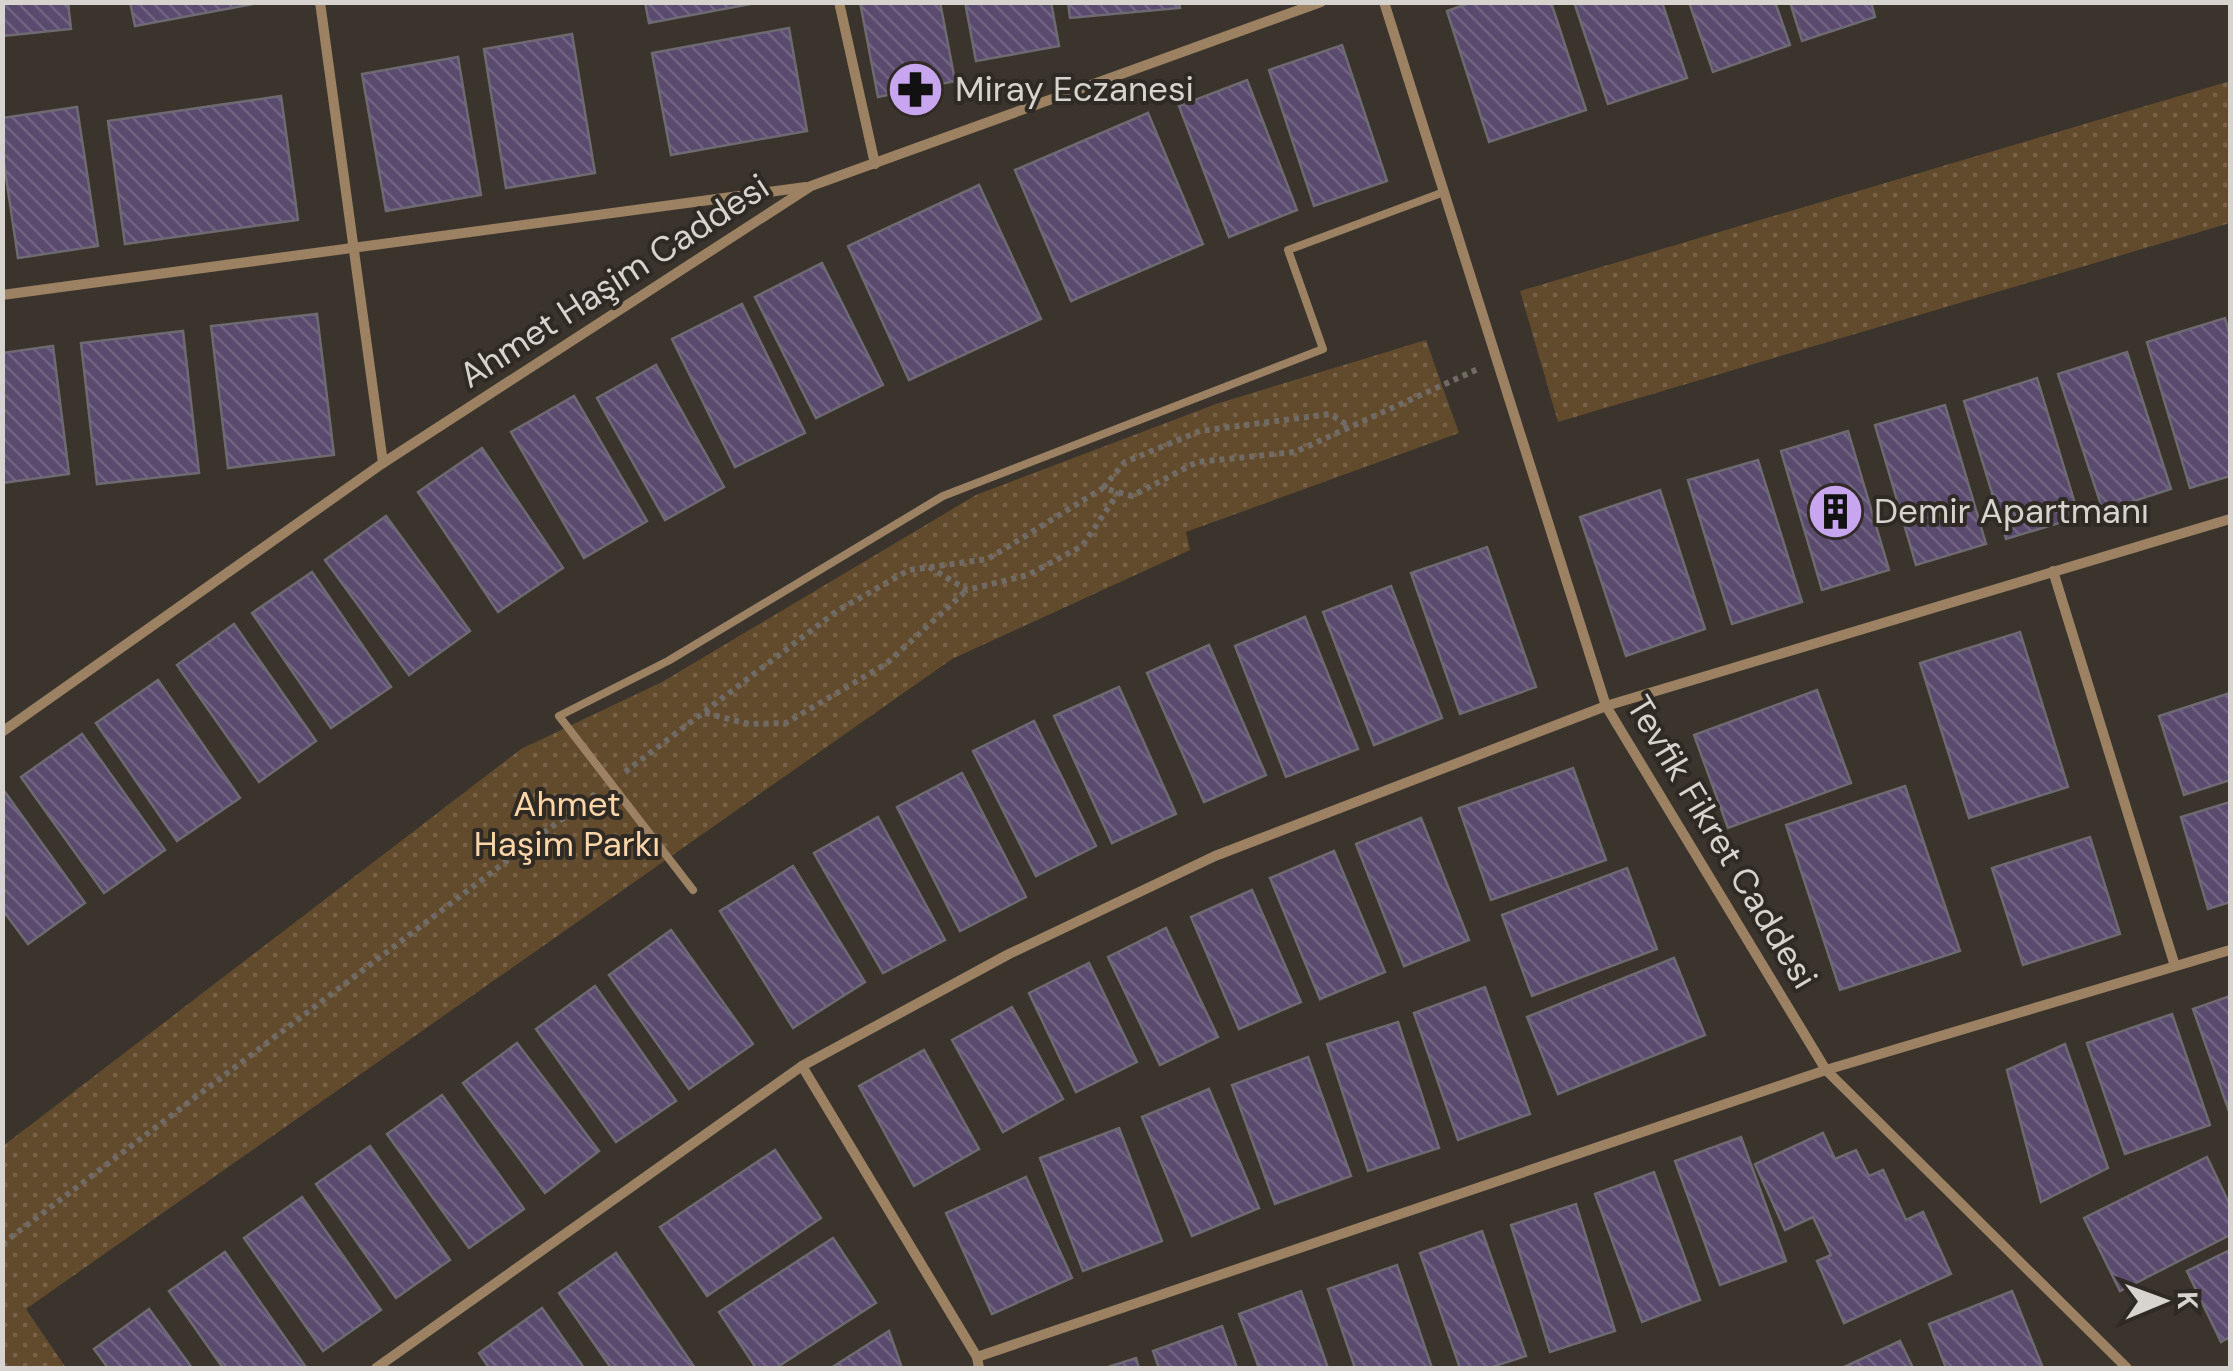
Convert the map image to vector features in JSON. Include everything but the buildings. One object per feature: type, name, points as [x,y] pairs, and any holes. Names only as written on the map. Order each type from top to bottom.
[{"type":"street","points":[[320,2],[384,464]]},
{"type":"street","points":[[839,2],[875,164]]},
{"type":"street","name":"Ahmet Haşim Caddesi","points":[[2,732],[384,464],[812,186],[1322,2]]},
{"type":"street","name":"Tevfik Fikret Caddesi","points":[[1384,2],[1606,706],[1826,1070],[2127,1368]]},
{"type":"street","points":[[2,295],[812,186]]},
{"type":"street","points":[[376,1368],[802,1066],[1009,954],[1214,856],[1606,706],[2230,519]]},
{"type":"street","points":[[2053,571],[2176,966]]},
{"type":"street","points":[[802,1066],[978,1362],[1826,1070],[2230,950]]},
{"type":"lane","points":[[693,890],[560,716],[668,661],[944,496],[1323,349],[1288,250],[1444,192]]},
{"type":"path","points":[[1103,488],[1132,496],[1197,462],[1295,452],[1497,361]]},
{"type":"path","points":[[2,1244],[837,610],[909,570],[988,558],[1103,488],[1124,462],[1200,431],[1330,414],[1350,427]]},
{"type":"path","points":[[703,713],[749,724],[786,723],[886,664],[967,590],[1028,575],[1082,546],[1118,492]]},
{"type":"path","points":[[929,567],[967,590]]},
{"type":"green space","points":[[2230,81],[2230,223],[1558,422],[1520,291]]},
{"type":"green space","name":"Ahmet Haşim Parkı","points":[[1426,340],[1459,433],[1186,532],[1190,550],[952,659],[26,1309],[66,1368],[3,1368],[3,1146],[521,749],[662,682],[976,495],[1216,404]]},
{"type":"place","name":"Miray Eczanesi","points":[[916,89]]},
{"type":"place","name":"Demir Apartmanı","points":[[1835,511]]}]
